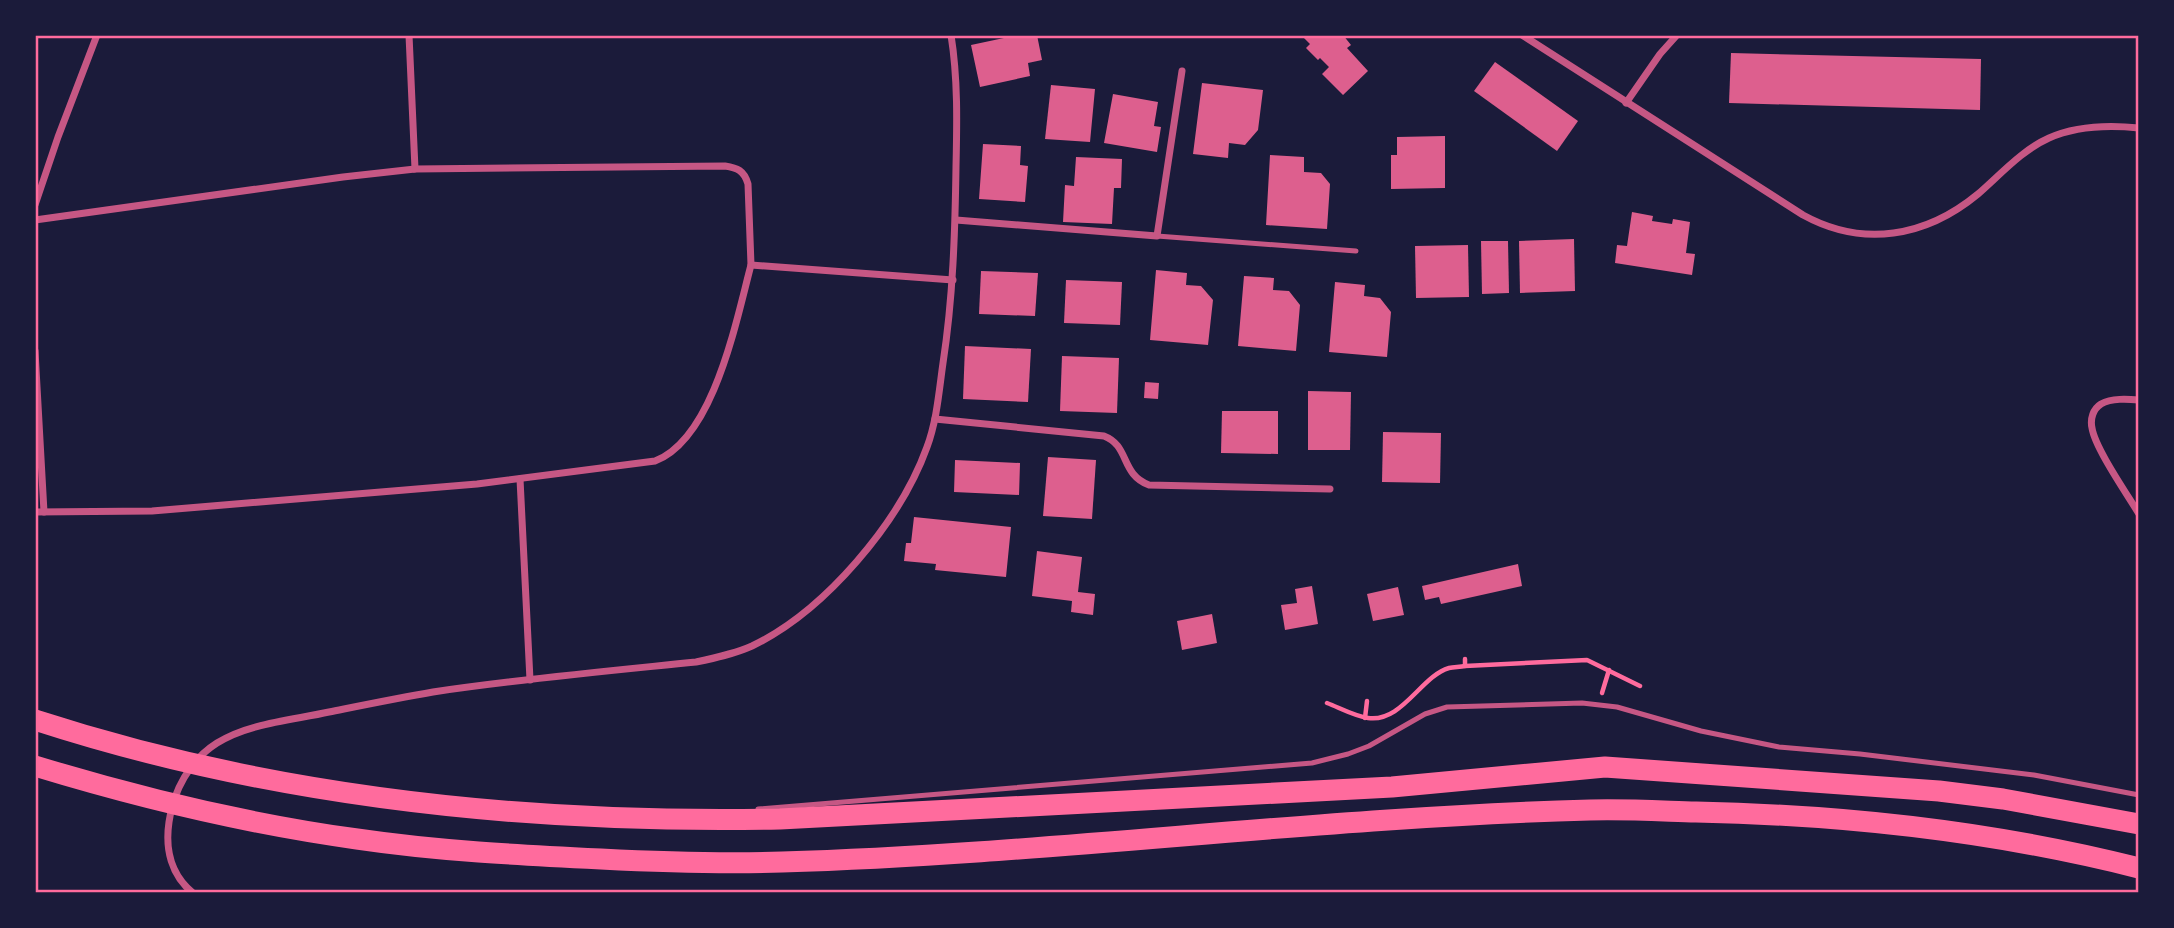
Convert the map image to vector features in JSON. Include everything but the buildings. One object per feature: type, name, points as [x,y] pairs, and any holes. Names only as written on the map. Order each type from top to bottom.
[{"type":"highway","points":[[35,720],[147,753],[249,776],[364,796],[475,810],[750,820],[1392,787],[1605,767],[1940,790],[2139,824]]},
{"type":"highway","points":[[35,766],[133,793],[241,818],[355,839],[475,852],[622,860],[743,863],[837,860],[1062,846],[1387,820],[1593,810],[1749,813],[1858,820],[1950,830],[2027,843],[2139,868]]},
{"type":"street","points":[[35,205],[97,35]]},
{"type":"street","points":[[409,35],[415,169]]},
{"type":"street","points":[[193,893],[182,882],[172,865],[168,841],[169,820],[174,797],[183,779],[196,762],[217,743],[256,728],[431,693],[696,662],[739,651],[772,635],[826,593],[853,566],[896,507],[919,466],[935,419],[948,328],[956,220],[956,79],[951,35]]},
{"type":"street","points":[[1522,35],[1814,222],[1866,236],[1898,232],[1941,217],[1969,201],[2029,150],[2048,139],[2079,130],[2139,128]]},
{"type":"street","points":[[1626,103],[1660,54],[1677,35]]},
{"type":"street","points":[[956,220],[1157,236],[1182,71]]},
{"type":"street","points":[[35,220],[415,169],[711,166],[738,168],[744,173],[748,184],[751,265],[735,325],[709,403],[692,431],[674,451],[655,461],[520,479],[152,511],[35,512]]},
{"type":"street","points":[[751,265],[953,280]]},
{"type":"street","points":[[35,351],[44,512]]},
{"type":"street","points":[[2139,400],[2100,404],[2091,421],[2100,448],[2139,514]]},
{"type":"street","points":[[935,419],[1104,436],[1117,443],[1127,467],[1136,479],[1149,485],[1330,489]]},
{"type":"street","points":[[520,479],[530,680]]},
{"type":"lane","points":[[1157,236],[1356,251]]},
{"type":"lane","points":[[751,810],[1312,762],[1369,746],[1425,714],[1447,708],[1566,702],[1599,704],[1634,711],[1723,736],[1779,747],[2034,775],[2139,795]]},
{"type":"lane","points":[[654,818],[724,812]]},
{"type":"path","points":[[1465,659],[1465,666]]},
{"type":"path","points":[[1327,703],[1365,718],[1377,719],[1412,699],[1447,668],[1465,666],[1587,660],[1640,686]]},
{"type":"path","points":[[1599,704],[1609,670]]},
{"type":"path","points":[[1365,718],[1367,701]]}]
